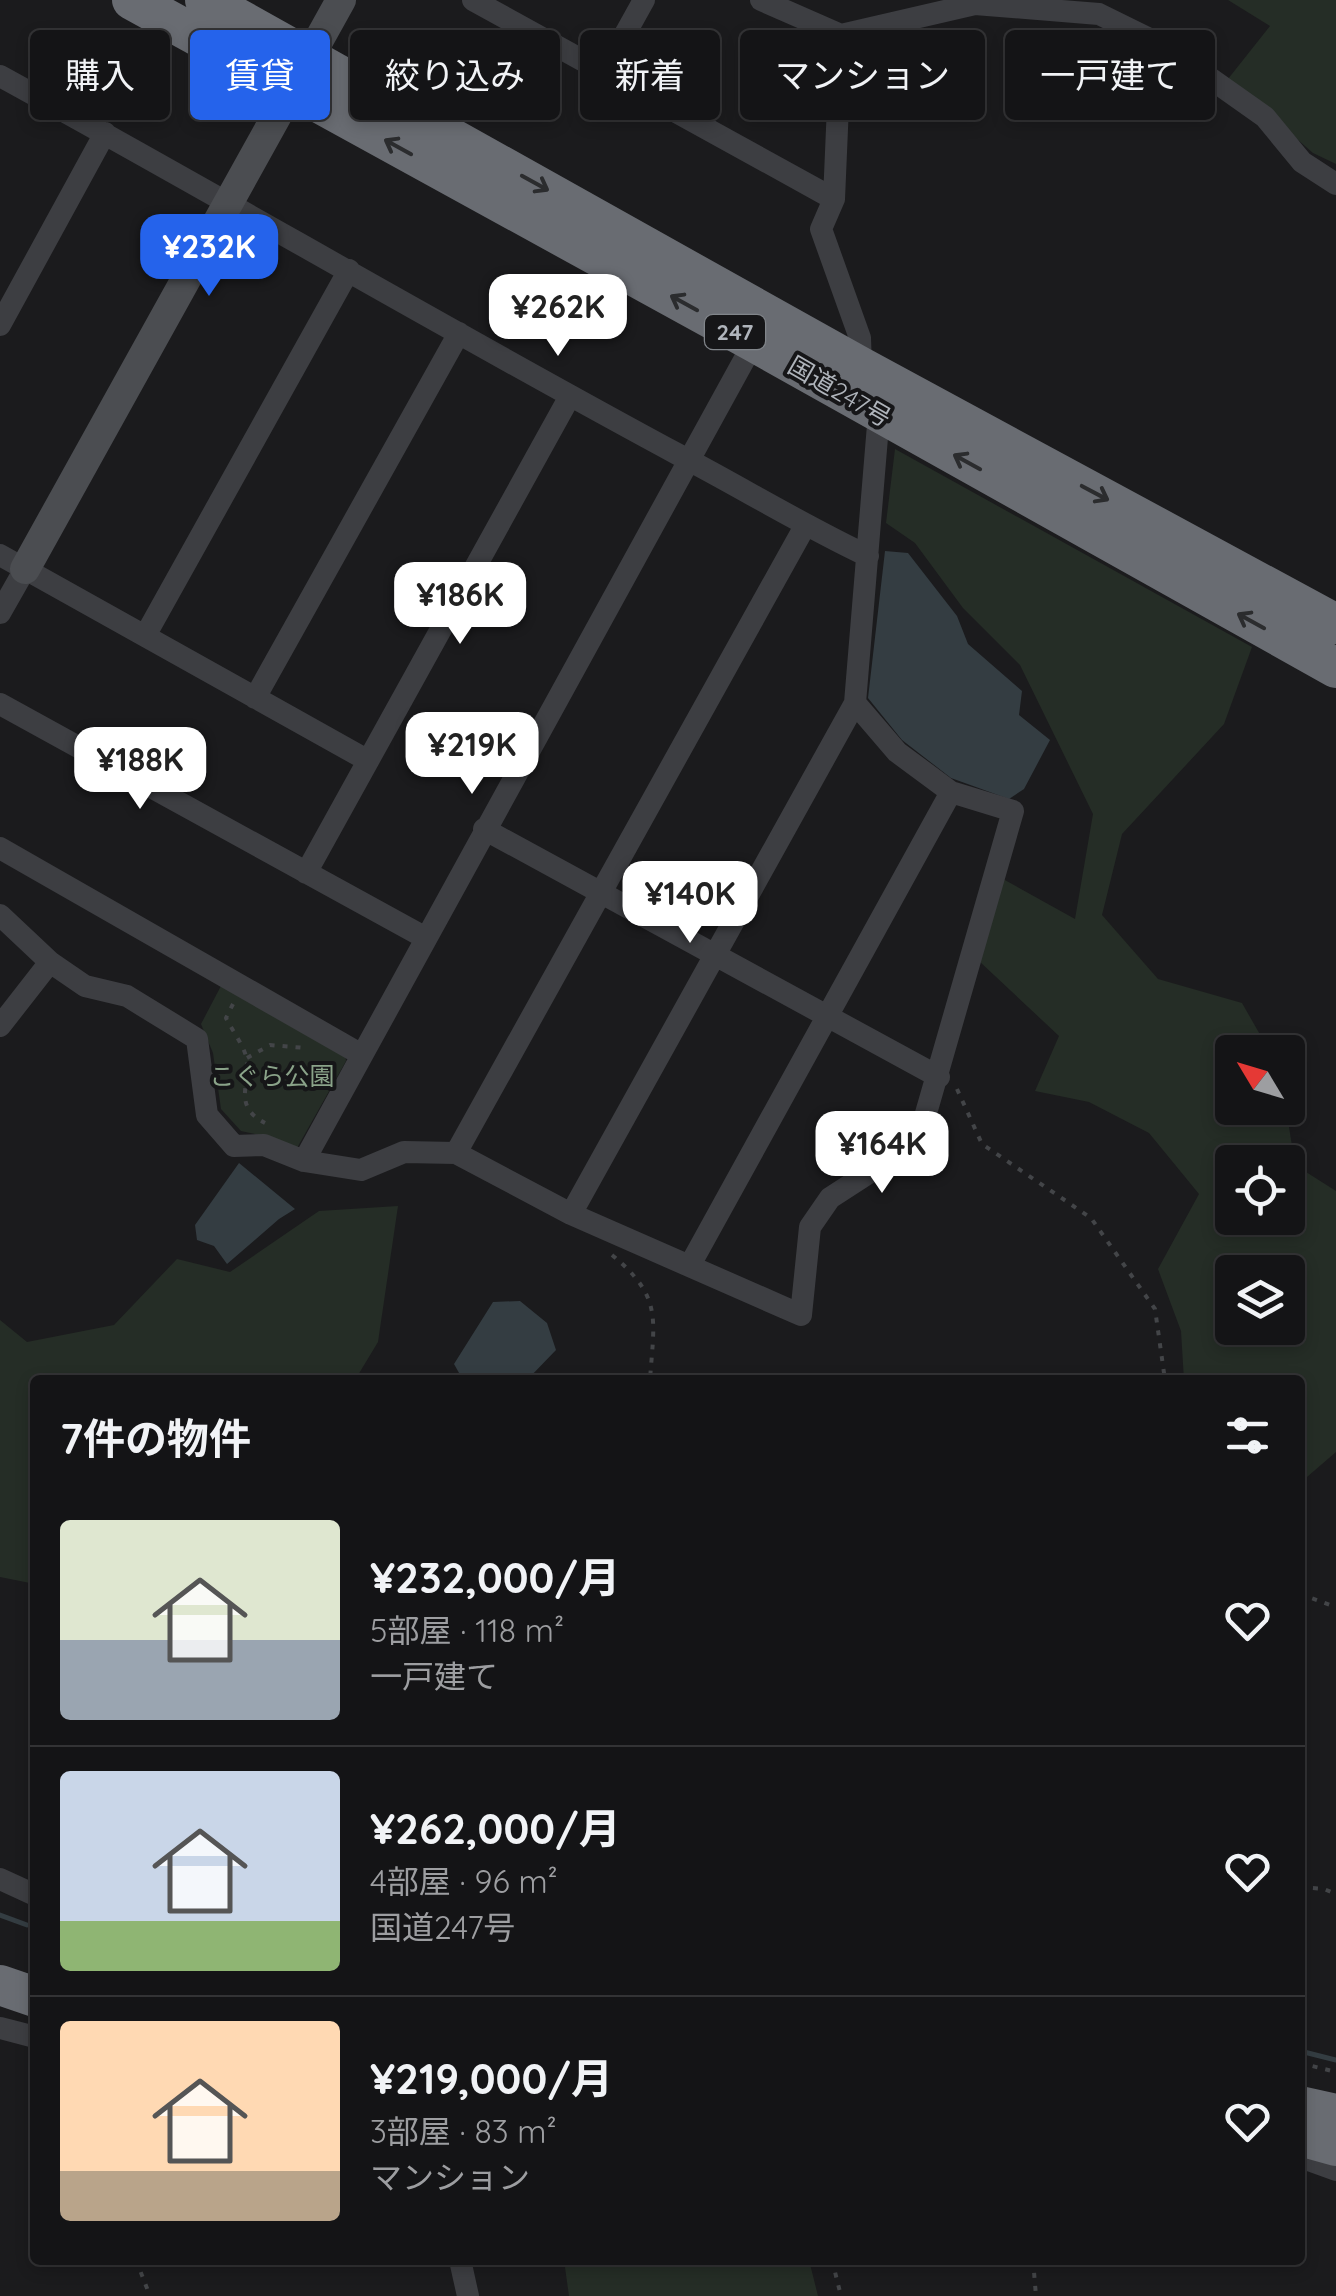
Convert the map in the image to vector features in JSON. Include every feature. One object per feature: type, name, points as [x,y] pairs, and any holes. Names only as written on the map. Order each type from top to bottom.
[{"type":"highway","name":"国道247号","points":[[132,0],[201,30]]},
{"type":"highway","name":"国道247号","points":[[205,0],[244,30]]},
{"type":"highway","name":"国道247号","points":[[330,89],[861,367],[1336,624]]},
{"type":"highway","name":"国道247号","points":[[330,91],[754,342],[1336,668]]},
{"type":"highway","points":[[0,1961],[30,1970]]},
{"type":"highway","points":[[0,1986],[30,1995]]},
{"type":"highway","points":[[1305,2107],[1336,2114]]},
{"type":"highway","points":[[1305,2137],[1336,2146]]},
{"type":"street","points":[[325,30],[342,0]]},
{"type":"street","points":[[627,30],[644,0]]},
{"type":"street","points":[[761,0],[830,30]]},
{"type":"street","points":[[488,4],[580,58]]},
{"type":"street","points":[[863,30],[975,4],[1100,14],[1166,47],[1265,117],[1302,162],[1336,184]]},
{"type":"street","points":[[0,76],[805,526],[868,556]]},
{"type":"street","points":[[0,613],[12,562],[274,120]]},
{"type":"street","points":[[691,120],[834,199]]},
{"type":"street","points":[[837,120],[834,199],[821,229],[860,338],[861,367]]},
{"type":"street","points":[[0,325],[105,133]]},
{"type":"street","points":[[145,636],[349,270]]},
{"type":"street","points":[[256,698],[459,333]]},
{"type":"street","points":[[309,1151],[754,342]]},
{"type":"street","points":[[306,874],[570,396]]},
{"type":"street","points":[[571,1214],[855,703],[879,413]]},
{"type":"street","points":[[456,1153],[805,526]]},
{"type":"street","points":[[12,562],[367,760]]},
{"type":"street","points":[[0,915],[50,962],[85,986],[127,996],[196,1039],[207,1114],[234,1146],[309,1151],[361,1170],[404,1152],[456,1153],[571,1214],[801,1315],[810,1226],[830,1198],[918,1141],[1013,812],[951,792],[897,752],[855,703]]},
{"type":"street","points":[[0,704],[424,937]]},
{"type":"street","points":[[690,1265],[951,792]]},
{"type":"street","points":[[484,829],[939,1077]]},
{"type":"street","points":[[0,848],[362,1056]]},
{"type":"street","points":[[0,1026],[50,962]]},
{"type":"street","points":[[0,1879],[30,1893]]},
{"type":"street","points":[[0,2028],[30,2036]]},
{"type":"street","points":[[1305,2160],[1336,2170]]},
{"type":"street","points":[[461,2265],[468,2296]]},
{"type":"path","points":[[242,986],[226,1018],[247,1058],[243,1097],[255,1118],[309,1151]]},
{"type":"path","points":[[247,1058],[270,1045],[305,1048]]},
{"type":"path","points":[[939,1077],[952,1080],[982,1144],[1092,1218],[1156,1309],[1164,1375]]},
{"type":"path","points":[[612,1255],[648,1292],[653,1335],[650,1375]]},
{"type":"path","points":[[1305,1596],[1336,1607]]},
{"type":"path","points":[[1305,1887],[1324,1888],[1336,1894]]},
{"type":"path","points":[[1305,2064],[1336,2072]]},
{"type":"path","points":[[138,2265],[150,2296]]},
{"type":"path","points":[[833,2265],[840,2296]]},
{"type":"path","points":[[1034,2265],[1036,2296]]},
{"type":"green space","points":[[1228,0],[1336,0],[1336,164],[1313,153],[1228,79],[1270,26]]},
{"type":"green space","points":[[895,449],[1252,647],[1224,724],[1122,834],[1102,915],[1158,979],[1242,1003],[1260,1035],[1215,1035],[1215,1125],[1289,1125],[1292,1145],[1215,1145],[1215,1235],[1305,1235],[1305,1171],[1336,1191],[1336,1452],[1305,1479],[1305,1375],[1184,1375],[1181,1331],[1158,1269],[1199,1194],[1149,1133],[1089,1102],[1035,1091],[1059,1036],[979,961],[1003,879],[1075,919],[1093,814],[1020,665],[963,608],[915,543],[886,523]]},
{"type":"green space","name":"こぐら公園","points":[[222,984],[345,1053],[346,1061],[297,1148],[241,1131],[221,1109],[213,1053],[201,1024]]},
{"type":"green space","points":[[398,1206],[378,1342],[358,1375],[30,1375],[30,1583],[0,1577],[0,1320],[27,1342],[114,1325],[177,1259],[230,1272],[319,1211]]},
{"type":"green space","points":[[565,2265],[810,2265],[818,2296],[569,2296]]},
{"type":"shaded area","points":[[885,551],[908,553],[957,616],[968,644],[1022,691],[1019,715],[1050,740],[1024,789],[1009,799],[951,778],[902,740],[868,698]]},
{"type":"shaded area","points":[[239,1163],[295,1209],[227,1264],[214,1246],[197,1240],[195,1225]]},
{"type":"shaded area","points":[[520,1301],[547,1323],[556,1350],[532,1375],[460,1375],[454,1364],[493,1302]]},
{"type":"waterway","points":[[0,1915],[27,1925]]},
{"type":"waterway","points":[[1305,2052],[1336,2060]]}]
